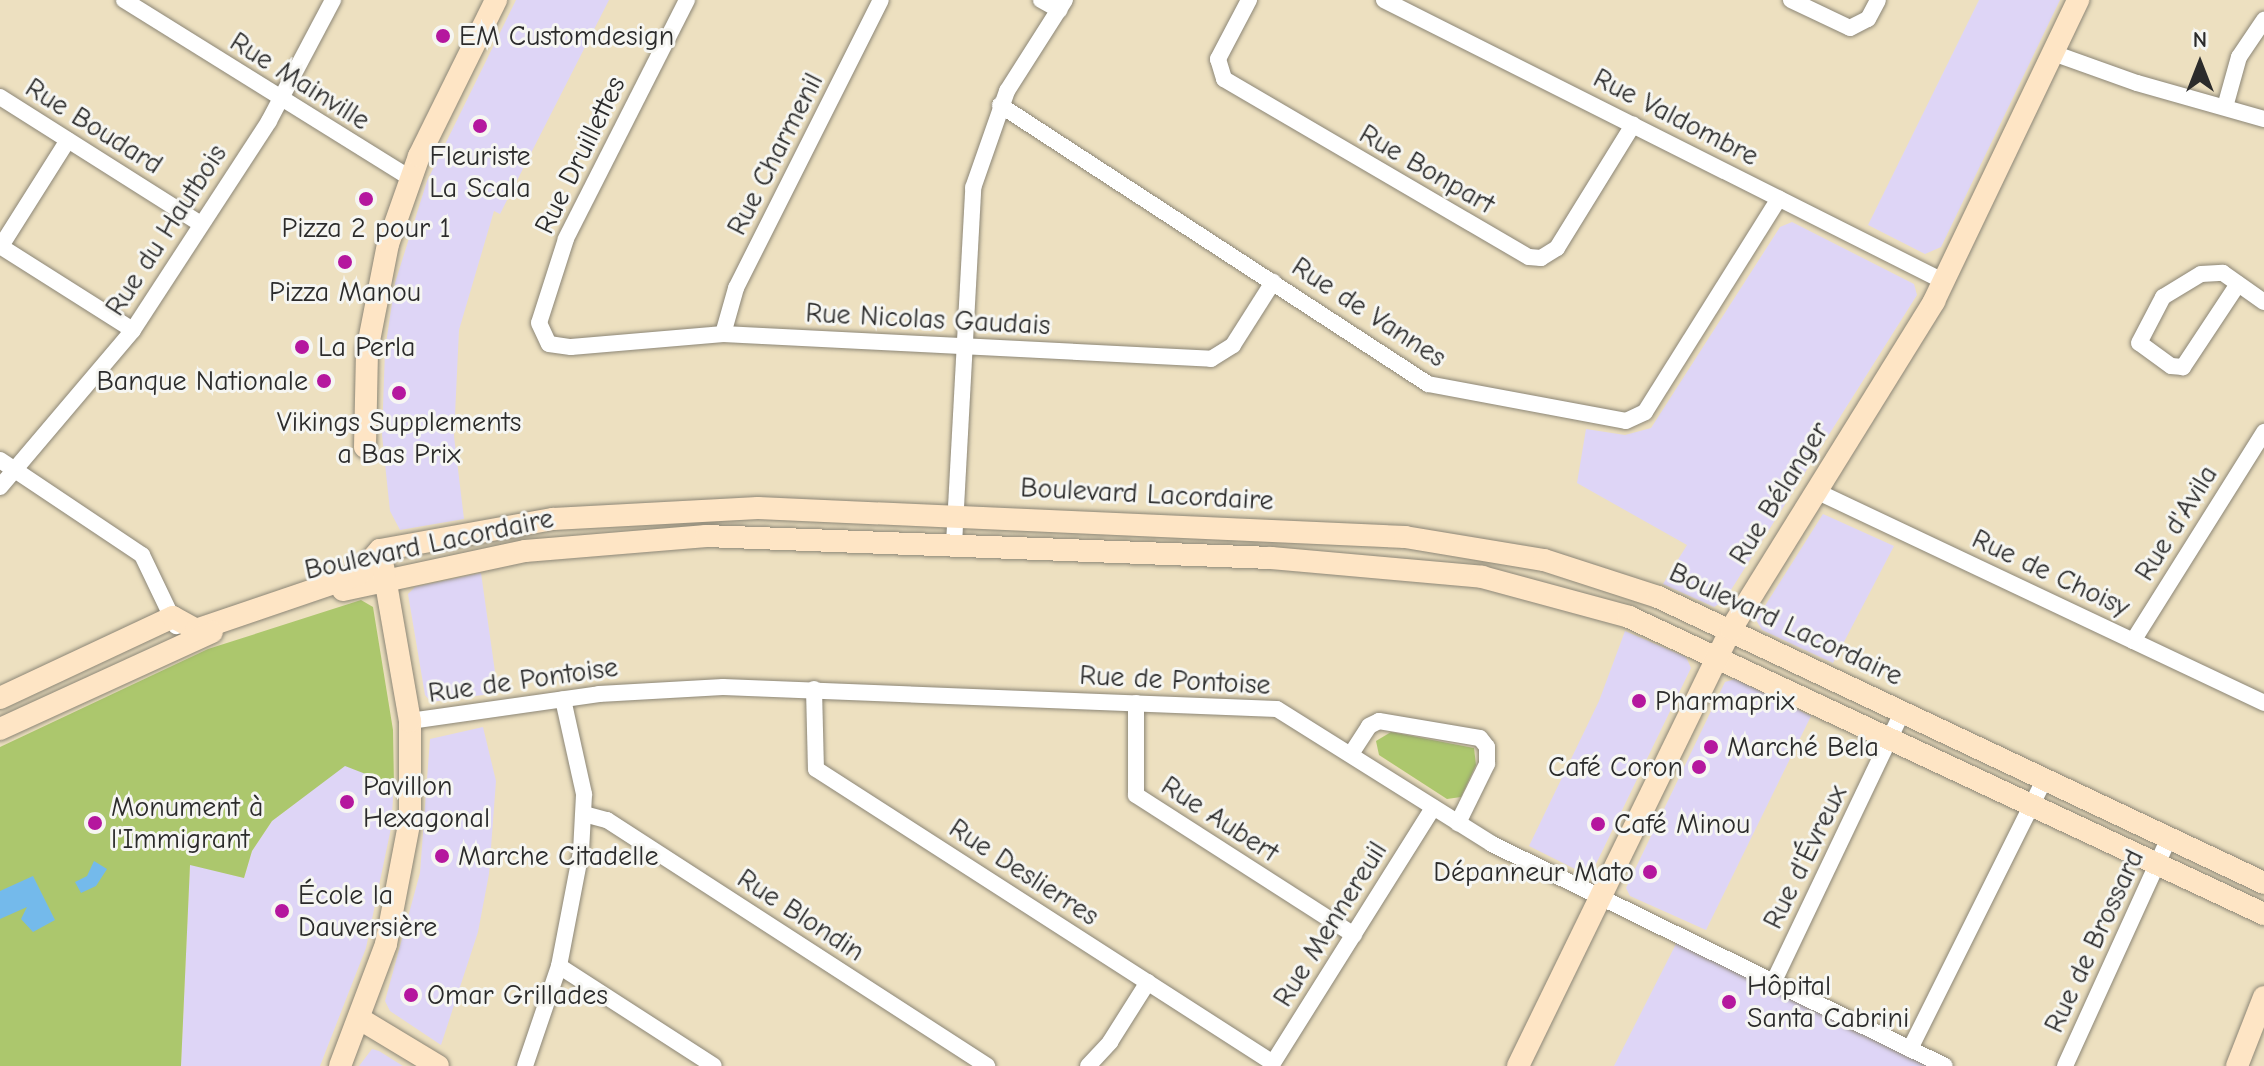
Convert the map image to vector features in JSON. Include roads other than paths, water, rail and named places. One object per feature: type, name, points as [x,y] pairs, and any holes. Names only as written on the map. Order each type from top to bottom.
[{"type":"main road","points":[[365,447],[365,377],[373,306],[410,178],[496,0]]},
{"type":"main road","name":"Rue Bélanger","points":[[1518,1066],[1731,629],[1945,282],[2078,0]]},
{"type":"main road","name":"Boulevard Lacordaire","points":[[173,617],[196,630],[358,575],[380,550],[507,525],[663,509],[955,515],[1350,533],[1461,543],[1604,577],[1731,629],[2264,883]]},
{"type":"main road","name":"Boulevard Lacordaire","points":[[0,729],[183,643],[281,607],[385,579],[525,551],[656,538],[954,544],[1436,569],[1598,606],[1892,737],[2264,914]]},
{"type":"main road","points":[[340,1066],[386,944],[404,864],[412,781],[410,721],[380,550]]},
{"type":"main road","points":[[0,698],[173,617]]},
{"type":"main road","points":[[2237,1066],[2264,997]]},
{"type":"main road","points":[[360,1019],[438,1066]]},
{"type":"street","name":"Rue Mainville","points":[[124,0],[141,5],[281,100],[410,178]]},
{"type":"street","name":"Rue du Hautbois","points":[[0,487],[133,330],[281,100],[333,0]]},
{"type":"street","name":"Rue Druillettes","points":[[543,339],[541,313],[566,239],[687,0]]},
{"type":"street","name":"Rue Charmenil","points":[[723,334],[736,288],[881,0]]},
{"type":"street","points":[[954,544],[961,347],[973,188],[1000,105],[1062,5],[1041,0]]},
{"type":"street","name":"Rue Bonpart","points":[[1249,0],[1218,59],[1224,79],[1529,257],[1548,256],[1557,248],[1633,125]]},
{"type":"street","name":"Rue Valdombre","points":[[1384,0],[1945,282]]},
{"type":"street","points":[[1791,0],[1850,28],[1868,19],[1878,0]]},
{"type":"street","points":[[2225,107],[2239,57],[2264,20]]},
{"type":"street","points":[[2053,53],[2264,119]]},
{"type":"street","name":"Rue Boudard","points":[[0,97],[201,224]]},
{"type":"street","name":"Rue de Vannes","points":[[1000,105],[1437,388],[1632,421],[1645,412],[1779,198]]},
{"type":"street","points":[[68,140],[0,246],[133,330]]},
{"type":"street","points":[[2238,284],[2183,367],[2171,366],[2139,343],[2142,330],[2173,287],[2216,272],[2238,284],[2264,302]]},
{"type":"street","name":"Rue Nicolas Gaudais","points":[[543,339],[571,347],[723,334],[1220,357],[1273,282]]},
{"type":"street","name":"Rue d'Avila","points":[[2133,641],[2264,432]]},
{"type":"street","points":[[0,460],[142,555],[183,643]]},
{"type":"street","name":"Rue de Choisy","points":[[1816,491],[2264,703]]},
{"type":"street","name":"Rue de Pontoise","points":[[410,721],[639,690],[814,689],[1277,709],[1458,823],[1600,897],[1945,1066]]},
{"type":"street","name":"Rue Deslierres","points":[[814,689],[816,769],[1272,1064]]},
{"type":"street","points":[[525,1066],[559,966],[584,814],[563,699]]},
{"type":"street","name":"Rue Aubert","points":[[1136,703],[1136,795],[1354,935]]},
{"type":"street","name":"Rue d'Évreux","points":[[1773,983],[1903,711]]},
{"type":"street","points":[[1351,754],[1369,726],[1379,721],[1480,738],[1487,747],[1487,764],[1458,823]]},
{"type":"street","points":[[1910,1049],[2044,780]]},
{"type":"street","name":"Rue Mennereuil","points":[[1272,1064],[1433,808]]},
{"type":"street","name":"Rue Blondin","points":[[584,814],[607,820],[987,1066]]},
{"type":"street","name":"Rue de Brossard","points":[[2065,1066],[2169,838]]},
{"type":"street","points":[[559,966],[714,1066]]},
{"type":"street","points":[[1088,1066],[1110,1042],[1148,982]]},
{"type":"water","points":[[94,861],[107,869],[96,886],[81,893],[75,882],[87,876]]},
{"type":"water","points":[[33,876],[55,920],[33,932],[21,919],[27,907],[0,919],[0,891]]},
{"type":"place","name":"EM Customdesign","points":[[443,36]]},
{"type":"place","name":"Fleuriste La Scala","points":[[480,126]]},
{"type":"place","name":"Pizza 2 pour 1","points":[[366,199]]},
{"type":"place","name":"Pizza Manou","points":[[345,262]]},
{"type":"place","name":"La Perla","points":[[302,347]]},
{"type":"place","name":"Banque Nationale","points":[[324,381]]},
{"type":"place","name":"Vikings Supplements a Bas Prix","points":[[399,393]]},
{"type":"place","name":"Pharmaprix","points":[[1639,701]]},
{"type":"place","name":"Marché Bela","points":[[1711,747]]},
{"type":"place","name":"Café Coron","points":[[1699,767]]},
{"type":"place","name":"Pavillon Hexagonal","points":[[347,802]]},
{"type":"place","name":"Monument à l'Immigrant","points":[[95,823]]},
{"type":"place","name":"Café Minou","points":[[1598,824]]},
{"type":"place","name":"Marche Citadelle","points":[[442,856]]},
{"type":"place","name":"Dépanneur Mato","points":[[1650,872]]},
{"type":"place","name":"École la Dauversière","points":[[282,911]]},
{"type":"place","name":"Omar Grillades","points":[[411,995]]},
{"type":"place","name":"Hôpital Santa Cabrini","points":[[1729,1002]]}]
